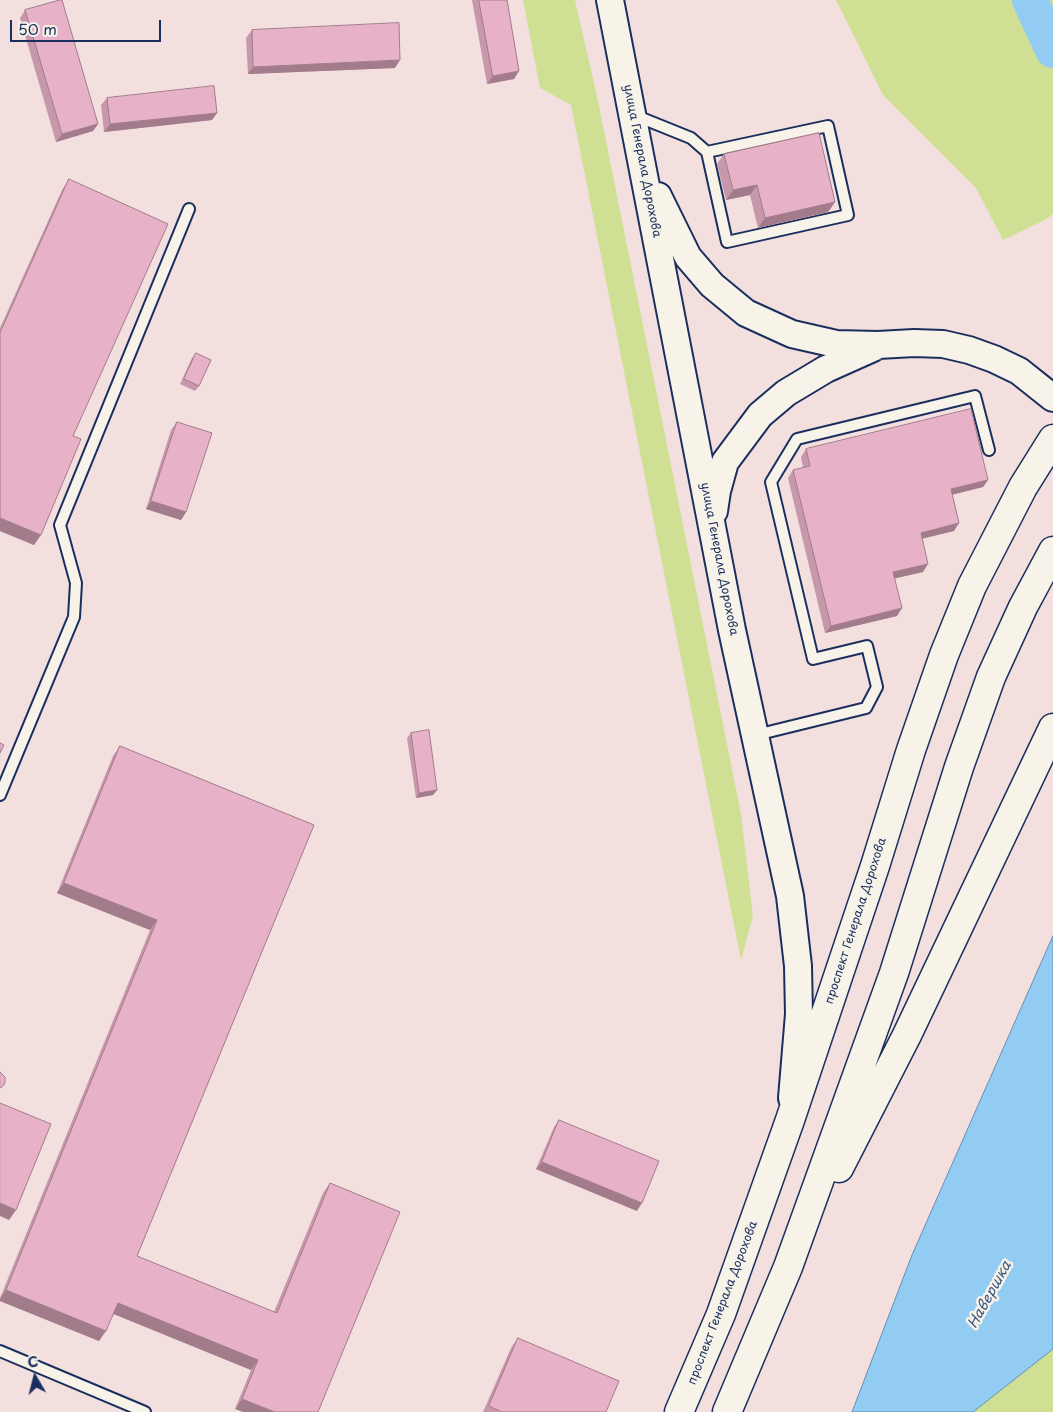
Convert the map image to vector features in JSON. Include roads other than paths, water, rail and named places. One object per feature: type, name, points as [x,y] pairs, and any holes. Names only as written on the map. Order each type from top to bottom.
[{"type":"main road","name":"проспект Генерала Дорохова","points":[[679,1412],[721,1314],[790,1120],[944,654],[972,586],[1023,487],[1053,438]]},
{"type":"main road","points":[[727,1412],[788,1267],[894,972],[959,767],[991,677],[1023,608],[1053,552]]},
{"type":"main road","points":[[788,1267],[907,1035],[1053,728]]},
{"type":"street","name":"улица Генерала Дорохова","points":[[610,0],[732,630],[790,896],[798,966],[799,1014],[790,1120]]},
{"type":"street","points":[[640,152],[664,209],[688,257],[712,285],[746,313],[792,334],[836,344],[943,344],[969,350],[1019,371],[1053,398]]},
{"type":"street","points":[[713,528],[716,491],[725,462],[760,415],[786,392],[826,369],[878,345]]},
{"type":"lane","points":[[632,114],[691,138],[707,152],[727,242],[848,215],[828,126],[707,152]]},
{"type":"lane","points":[[0,795],[74,617],[76,583],[60,526],[189,209]]},
{"type":"lane","points":[[755,736],[866,708],[877,687],[867,646],[814,659],[771,482],[797,439],[976,396],[989,450]]},
{"type":"lane","points":[[0,1351],[146,1412]]},
{"type":"water","points":[[1053,936],[1053,1349],[973,1412],[852,1412],[912,1255]]},
{"type":"waterway","name":"Навершка","points":[[1030,0],[1053,50]]}]
